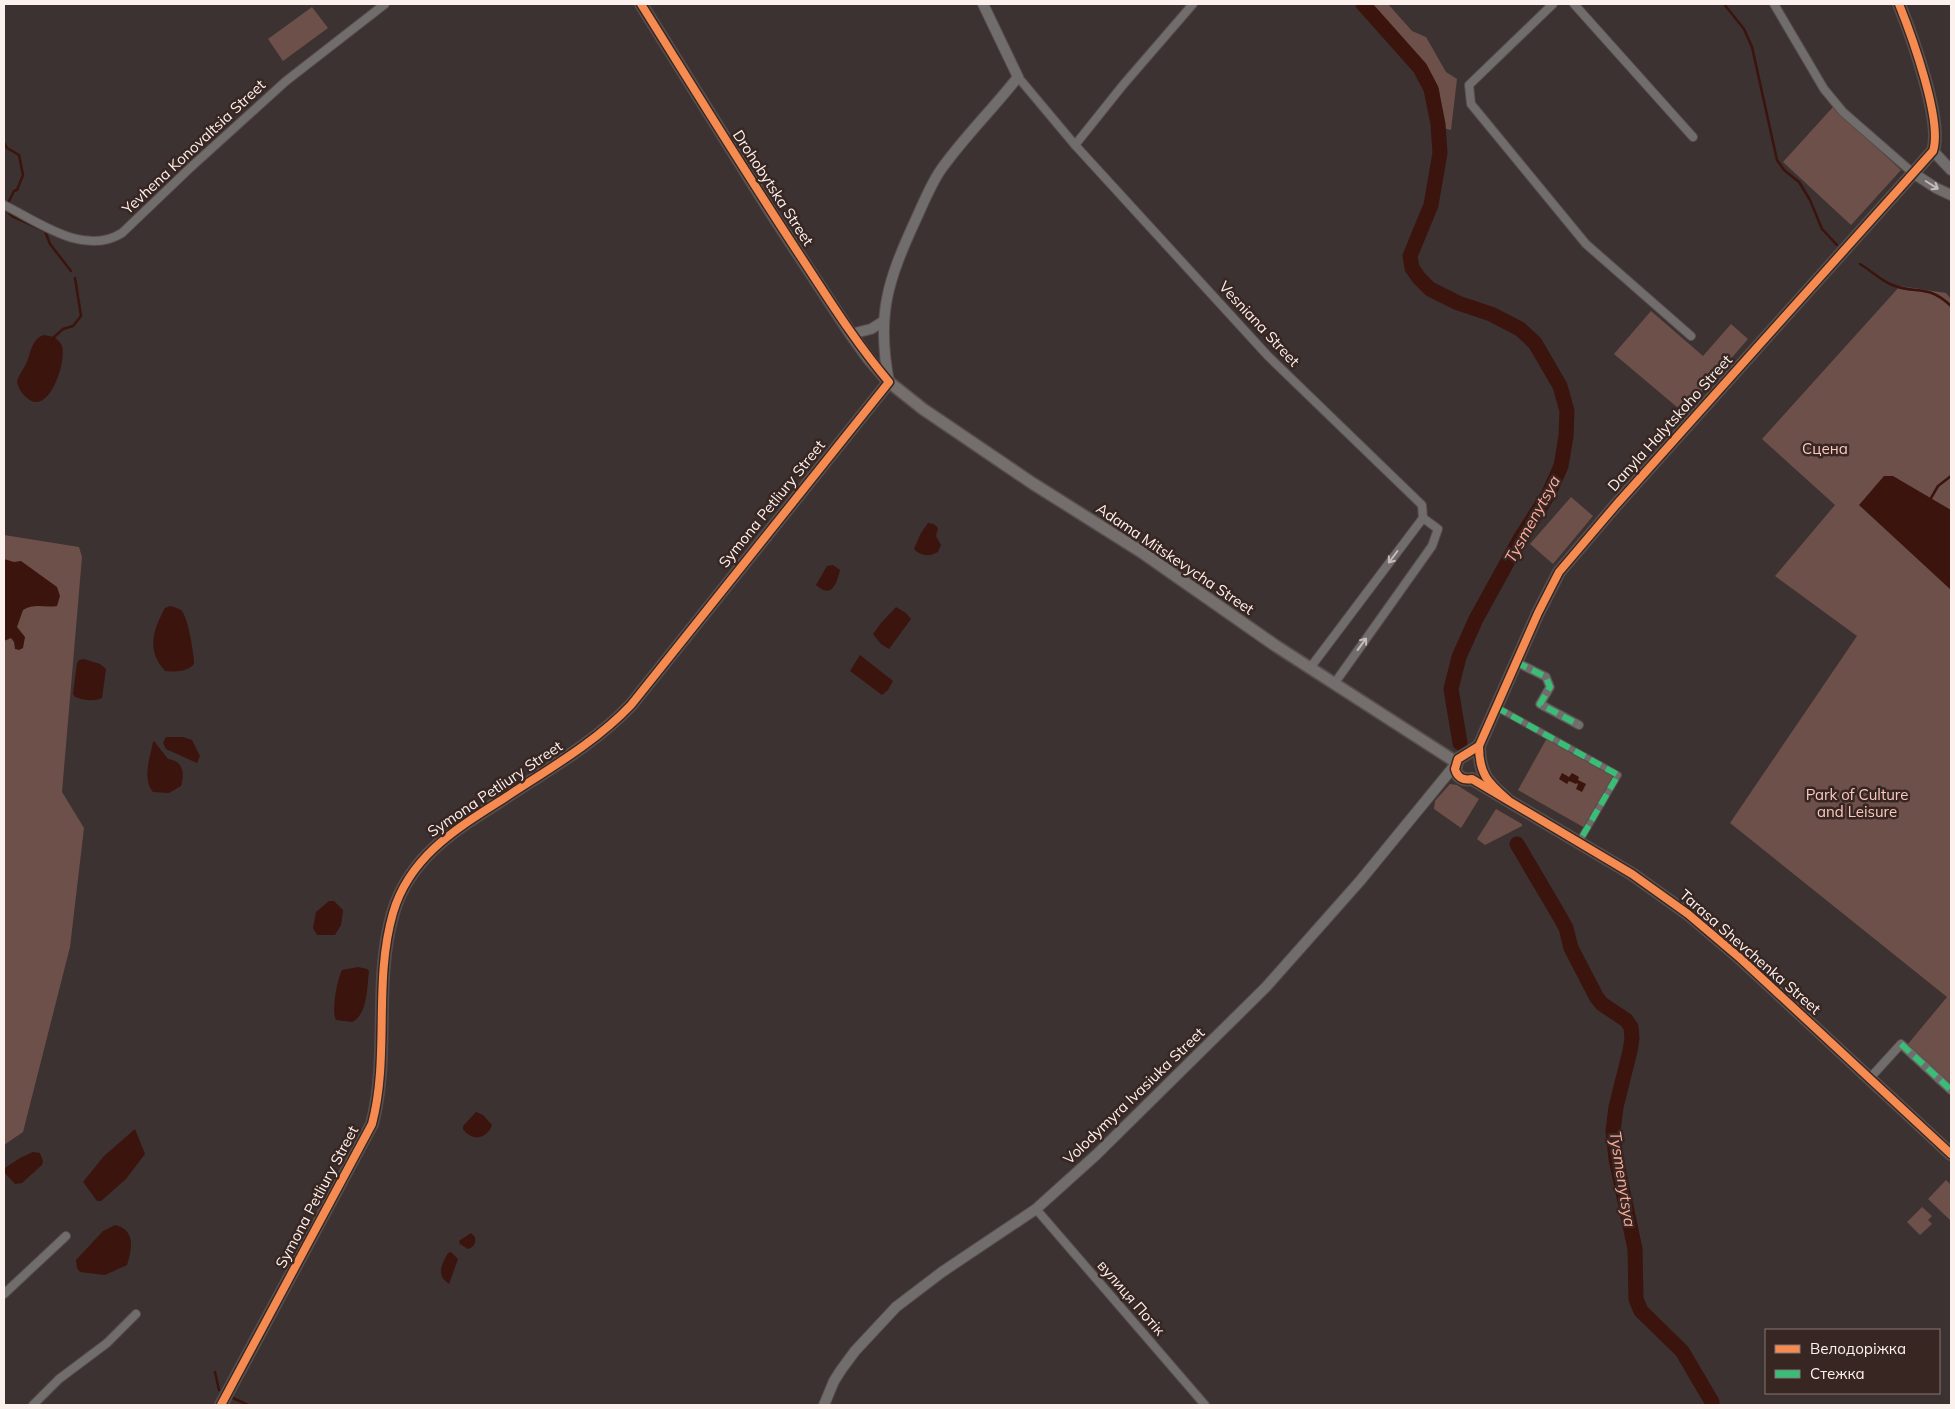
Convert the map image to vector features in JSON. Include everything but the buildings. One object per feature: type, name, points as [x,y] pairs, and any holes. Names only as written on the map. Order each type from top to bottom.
[{"type":"main road","name":"Drohobytska Street","points":[[641,4],[771,212],[851,334],[889,382]]},
{"type":"main road","points":[[1899,4],[1908,27],[1934,114],[1936,137],[1933,151]]},
{"type":"main road","name":"Danyla Halytskoho Street","points":[[1479,746],[1552,584],[1584,540],[1933,151]]},
{"type":"main road","name":"Adama Mitskevycha Street","points":[[889,382],[923,409],[1008,468],[1140,551],[1334,684],[1456,760]]},
{"type":"main road","name":"Symona Petliury Street","points":[[223,1405],[372,1124],[377,1106],[384,972],[389,930],[398,898],[413,872],[430,851],[452,831],[614,724],[889,382]]},
{"type":"main road","points":[[1479,746],[1479,772],[1472,779],[1465,780],[1459,777],[1455,772],[1456,760],[1479,746]]},
{"type":"main road","points":[[1456,760],[1476,758],[1490,784],[1508,800]]},
{"type":"main road","points":[[1472,779],[1508,800]]},
{"type":"main road","name":"Tarasa Shevchenka Street","points":[[1508,800],[1647,884],[1688,914],[1746,964],[1950,1151]]},
{"type":"street","name":"Yevhena Konovaltsia Street","points":[[7,206],[51,230],[78,239],[95,242],[112,239],[122,232],[286,81],[385,4]]},
{"type":"street","points":[[889,382],[884,359],[884,321],[889,284],[902,250],[939,172],[1018,77],[983,4]]},
{"type":"street","points":[[1075,145],[1122,85],[1193,4]]},
{"type":"street","points":[[1553,4],[1469,85],[1471,104],[1586,244],[1691,336]]},
{"type":"street","points":[[1574,4],[1693,137]]},
{"type":"street","points":[[1774,4],[1824,89],[1843,112],[1913,173],[1936,188],[1951,194]]},
{"type":"street","name":"Vesniana Street","points":[[1018,77],[1075,145],[1268,356],[1422,505],[1423,518],[1438,529],[1432,546],[1334,684]]},
{"type":"street","points":[[1933,151],[1951,170]]},
{"type":"street","points":[[851,334],[871,329],[884,321]]},
{"type":"street","points":[[1310,668],[1423,518]]},
{"type":"street","points":[[1516,662],[1546,677],[1550,687],[1540,704],[1579,724]]},
{"type":"street","points":[[1496,707],[1618,775],[1579,842]]},
{"type":"street","name":"Volodymyra Ivasiuka Street","points":[[824,1405],[831,1386],[855,1351],[896,1308],[942,1272],[1036,1209],[1096,1155],[1266,987],[1360,881],[1442,781],[1456,760]]},
{"type":"street","points":[[1442,781],[1459,777]]},
{"type":"street","points":[[1870,1078],[1901,1044],[1951,1090]]},
{"type":"street","name":"вулиця Потік","points":[[1036,1209],[1205,1405]]},
{"type":"street","points":[[4,1294],[66,1236]]},
{"type":"street","points":[[33,1405],[60,1379],[107,1344],[136,1314]]},
{"type":"green space","points":[[1371,4],[1388,4],[1412,31],[1426,37],[1446,72],[1457,79],[1451,130],[1443,128],[1439,89],[1425,65]]},
{"type":"green space","points":[[312,7],[328,28],[283,61],[268,39]]},
{"type":"green space","points":[[1833,107],[1901,170],[1851,225],[1783,162]]},
{"type":"green space","name":"Park of Culture and Leisure","points":[[1900,286],[1946,293],[1951,299],[1951,1093],[1903,1050],[1947,997],[1730,823],[1857,636],[1775,576],[1835,505],[1762,439]]},
{"type":"green space","points":[[1651,311],[1703,356],[1731,324],[1748,339],[1684,413],[1614,354]]},
{"type":"green space","points":[[1571,497],[1593,516],[1553,564],[1530,544]]},
{"type":"green space","points":[[4,535],[79,547],[82,557],[62,792],[84,828],[70,947],[23,1132],[4,1145]]},
{"type":"green space","points":[[1547,738],[1614,776],[1585,828],[1518,790]]},
{"type":"green space","points":[[1450,784],[1457,785],[1479,799],[1461,828],[1434,809],[1435,801]]},
{"type":"green space","points":[[1496,809],[1522,824],[1522,826],[1485,845],[1477,839]]},
{"type":"green space","points":[[1946,1180],[1951,1185],[1951,1221],[1928,1199]]},
{"type":"green space","points":[[1922,1207],[1932,1216],[1928,1220],[1932,1224],[1920,1235],[1907,1222]]},
{"type":"shaded area","points":[[44,335],[54,337],[61,344],[62,364],[59,375],[48,395],[42,401],[34,402],[23,394],[17,381],[27,362],[33,344],[39,337]]},
{"type":"shaded area","points":[[1884,476],[1893,476],[1951,510],[1951,590],[1859,505]]},
{"type":"shaded area","points":[[928,523],[934,524],[938,528],[936,536],[941,545],[938,552],[932,555],[919,553],[914,549]]},
{"type":"shaded area","points":[[4,559],[14,562],[21,561],[57,587],[60,596],[57,606],[35,606],[23,610],[17,627],[25,637],[23,648],[19,650],[15,649],[11,638],[4,641]]},
{"type":"shaded area","points":[[833,565],[840,570],[833,588],[826,591],[816,585],[827,566]]},
{"type":"shaded area","points":[[170,606],[180,609],[184,614],[192,645],[194,664],[188,669],[181,671],[165,671],[159,663],[153,648],[157,624],[165,608]]},
{"type":"shaded area","points":[[896,607],[906,613],[911,619],[889,649],[881,644],[873,634]]},
{"type":"shaded area","points":[[860,655],[893,681],[888,690],[882,695],[850,671]]},
{"type":"shaded area","points":[[84,659],[100,664],[106,669],[102,698],[85,700],[75,697],[73,694],[77,663],[79,660]]},
{"type":"shaded area","points":[[166,737],[183,737],[192,740],[200,756],[197,763],[166,749],[163,743]]},
{"type":"shaded area","points":[[154,741],[168,759],[177,762],[182,768],[181,786],[169,793],[153,792],[148,781],[147,774]]},
{"type":"shaded area","points":[[1562,773],[1569,777],[1572,773],[1579,777],[1578,780],[1586,784],[1582,792],[1576,789],[1577,783],[1569,781],[1567,784],[1559,779]]},
{"type":"shaded area","points":[[329,901],[334,901],[343,910],[341,925],[335,935],[317,935],[313,928],[316,912]]},
{"type":"shaded area","points":[[358,967],[369,971],[364,1007],[352,1022],[336,1020],[334,1010],[335,995],[342,970]]},
{"type":"shaded area","points":[[476,1112],[483,1115],[492,1125],[487,1133],[479,1137],[471,1136],[463,1129],[463,1126]]},
{"type":"shaded area","points":[[135,1129],[145,1154],[126,1179],[101,1201],[97,1201],[83,1182],[104,1156]]},
{"type":"shaded area","points":[[33,1152],[40,1153],[43,1161],[42,1165],[22,1183],[15,1184],[4,1172],[5,1168]]},
{"type":"shaded area","points":[[115,1225],[122,1227],[126,1231],[131,1241],[127,1265],[105,1275],[80,1272],[77,1268],[76,1260],[103,1231]]},
{"type":"shaded area","points":[[471,1233],[475,1237],[475,1241],[473,1246],[468,1249],[460,1244],[459,1241]]},
{"type":"shaded area","points":[[451,1252],[458,1259],[449,1284],[442,1277],[441,1270],[448,1253]]},
{"type":"waterway","name":"Tysmenytsya","points":[[1363,4],[1420,68],[1431,89],[1438,124],[1440,153],[1431,205],[1410,256],[1412,268],[1430,289],[1458,303],[1491,314],[1520,329],[1535,343],[1560,386],[1567,411],[1566,436],[1561,466],[1548,495],[1520,539],[1476,619],[1459,657],[1451,689],[1460,743]]},
{"type":"waterway","points":[[1724,4],[1744,29],[1752,47],[1777,160],[1784,170],[1799,182],[1810,200],[1822,229],[1837,245]]},
{"type":"waterway","points":[[4,143],[7,148],[19,155],[23,175],[17,190],[14,191],[8,203],[7,211],[12,216],[45,231],[50,244],[71,271]]},
{"type":"waterway","points":[[1860,264],[1890,284],[1934,294],[1951,306]]},
{"type":"waterway","points":[[54,337],[63,329],[73,326],[81,316],[75,278]]},
{"type":"waterway","points":[[1931,498],[1938,486],[1951,476]]},
{"type":"waterway","name":"Tysmenytsya","points":[[1517,844],[1566,928],[1571,948],[1597,998],[1602,1004],[1626,1020],[1631,1027],[1630,1051],[1616,1107],[1613,1131],[1616,1159],[1635,1249],[1636,1299],[1641,1311],[1682,1351],[1712,1405]]},
{"type":"waterway","points":[[215,1372],[219,1390]]},
{"type":"waterway","points":[[233,1398],[248,1405]]},
{"type":"marked path","points":[[1516,662],[1546,677],[1550,687],[1540,704],[1579,725]]},
{"type":"marked path","points":[[1496,707],[1618,775],[1579,842]]},
{"type":"marked path","points":[[1901,1044],[1951,1090]]},
{"type":"cycle path","points":[[221,1405],[372,1124],[380,1072],[382,992],[387,939],[393,913],[400,894],[410,876],[435,847],[450,835],[585,745],[631,705],[889,382],[853,336],[739,161],[641,4]]},
{"type":"cycle path","points":[[1508,800],[1486,777],[1479,756],[1479,746],[1538,613],[1559,572],[1616,505],[1933,151],[1935,137],[1930,99],[1918,56],[1899,4]]},
{"type":"cycle path","points":[[1479,746],[1458,759],[1455,769],[1459,776],[1463,779],[1472,779],[1632,874],[1688,914],[1741,959],[1951,1154]]},
{"type":"park label","name":"Сцена","points":[[1825,449]]}]
